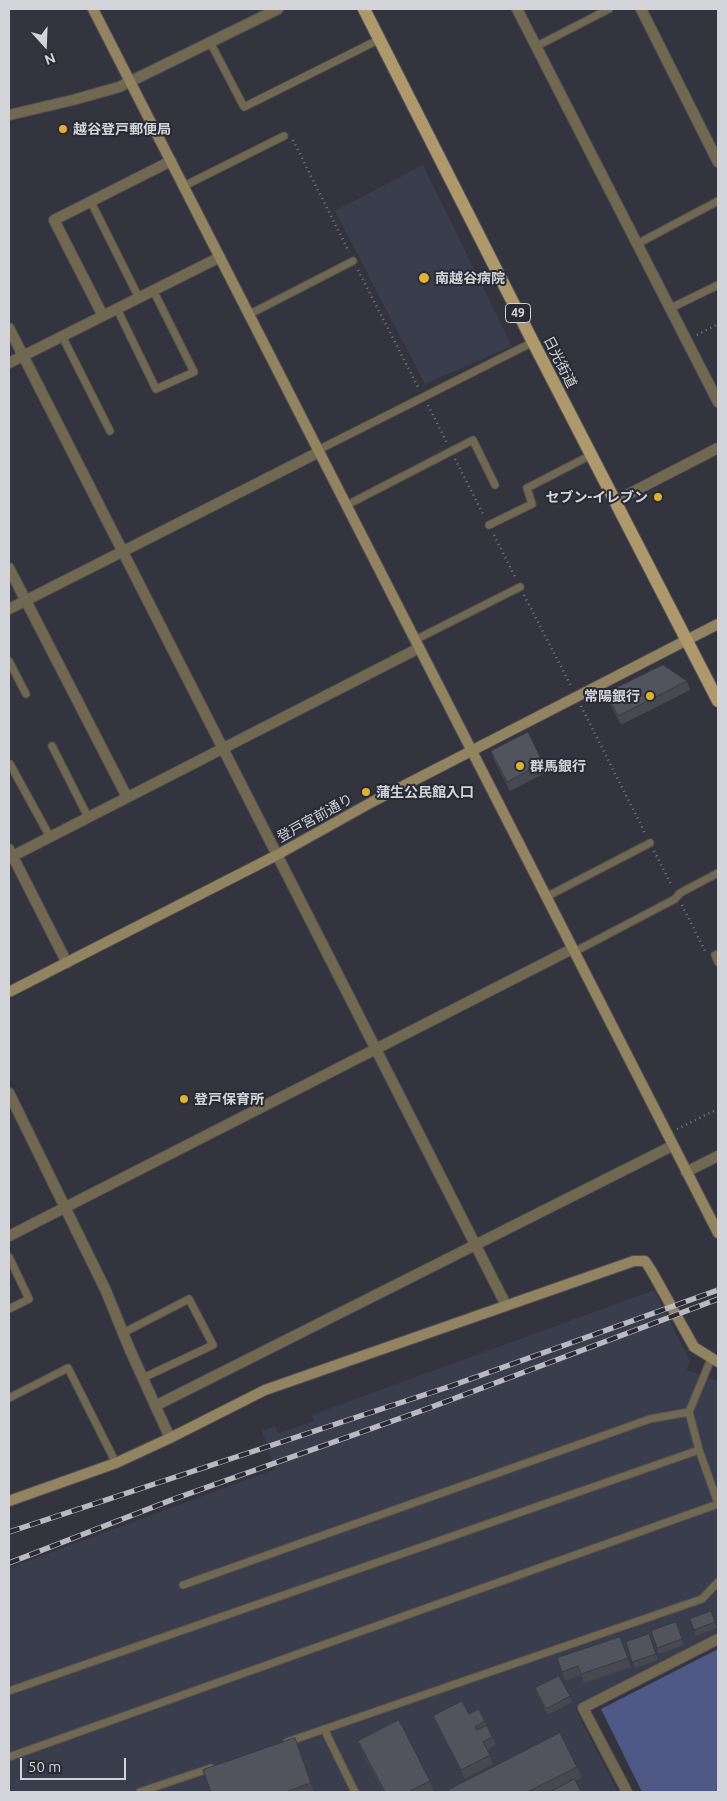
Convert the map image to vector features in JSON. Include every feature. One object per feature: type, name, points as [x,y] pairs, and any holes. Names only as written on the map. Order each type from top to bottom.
[{"type":"main road","name":"日光街道","points":[[364,9],[718,701]]},
{"type":"street","points":[[93,9],[718,1233]]},
{"type":"street","points":[[10,114],[73,100],[130,82],[278,9]]},
{"type":"street","points":[[517,9],[718,402]]},
{"type":"street","points":[[641,9],[718,162]]},
{"type":"street","points":[[102,316],[54,220],[171,161]]},
{"type":"street","points":[[9,363],[220,257]]},
{"type":"street","points":[[9,328],[506,1305]]},
{"type":"street","points":[[615,500],[718,448]]},
{"type":"street","points":[[9,609],[319,451]]},
{"type":"street","points":[[9,568],[127,798]]},
{"type":"street","name":"登戸宮前通り","points":[[9,992],[277,855],[340,820],[718,624]]},
{"type":"street","points":[[66,963],[10,854],[50,837],[127,798],[417,644]]},
{"type":"street","points":[[9,1236],[376,1048],[573,950]]},
{"type":"street","points":[[9,1094],[66,1206],[106,1291],[170,1438]]},
{"type":"street","points":[[155,1406],[672,1146]]},
{"type":"street","points":[[686,1172],[718,1156]]},
{"type":"street","points":[[9,1500],[116,1463],[264,1390],[634,1261],[645,1261],[694,1346],[715,1360]]},
{"type":"street","points":[[626,1792],[584,1708],[718,1639]]},
{"type":"lane","points":[[536,46],[609,9]]},
{"type":"lane","points":[[210,42],[244,107],[380,39]]},
{"type":"lane","points":[[184,186],[287,135]]},
{"type":"lane","points":[[91,202],[139,298]]},
{"type":"lane","points":[[637,244],[718,202]]},
{"type":"lane","points":[[250,314],[354,261]]},
{"type":"lane","points":[[671,308],[718,284]]},
{"type":"lane","points":[[117,309],[156,389],[194,372],[153,290]]},
{"type":"lane","points":[[62,336],[110,431]]},
{"type":"lane","points":[[319,451],[533,342]]},
{"type":"lane","points":[[346,505],[473,440],[495,485]]},
{"type":"lane","points":[[489,525],[532,504],[527,488],[591,455]]},
{"type":"lane","points":[[417,644],[520,587]]},
{"type":"lane","points":[[9,660],[26,694]]},
{"type":"lane","points":[[52,746],[88,817]]},
{"type":"lane","points":[[10,764],[50,837]]},
{"type":"lane","points":[[546,897],[650,843]]},
{"type":"lane","points":[[573,950],[675,899],[680,893],[718,873]]},
{"type":"lane","points":[[718,954],[715,955],[718,962]]},
{"type":"lane","points":[[9,1257],[29,1299],[9,1309]]},
{"type":"lane","points":[[123,1333],[189,1299],[213,1345],[143,1378]]},
{"type":"lane","points":[[9,1757],[718,1504],[699,1450],[689,1412],[715,1360]]},
{"type":"lane","points":[[9,1398],[68,1368],[116,1463]]},
{"type":"lane","points":[[183,1585],[650,1419],[689,1412]]},
{"type":"lane","points":[[9,1691],[699,1450]]},
{"type":"lane","points":[[278,1745],[702,1599],[718,1582]]},
{"type":"lane","points":[[324,1729],[355,1792]]},
{"type":"lane","points":[[140,1792],[223,1764]]},
{"type":"path","points":[[287,135],[354,261],[576,697]]},
{"type":"path","points":[[686,340],[718,324]]},
{"type":"path","points":[[673,1131],[718,1109]]},
{"type":"shaded area","name":"南越谷病院","points":[[423,165],[512,346],[425,384],[335,211]]},
{"type":"shaded area","points":[[654,1290],[690,1361],[687,1370],[718,1381],[718,1632],[575,1708],[618,1792],[9,1792],[9,1568],[275,1469],[262,1431],[275,1426],[279,1433],[314,1421],[312,1415]]},
{"type":"shaded area","points":[[718,1649],[718,1792],[642,1792],[601,1709]]},
{"type":"building","points":[[663,665],[687,681],[618,716],[606,693]]},
{"type":"building","name":"群馬銀行","points":[[528,732],[543,763],[507,782],[491,751]]},
{"type":"building","points":[[711,1611],[715,1622],[694,1630],[690,1619]]},
{"type":"building","points":[[676,1622],[682,1639],[657,1648],[651,1631]]},
{"type":"building","points":[[649,1634],[656,1654],[632,1662],[626,1642]]},
{"type":"building","points":[[620,1637],[628,1658],[581,1674],[578,1666],[562,1672],[557,1658]]},
{"type":"building","points":[[559,1676],[570,1696],[546,1709],[535,1688]]},
{"type":"building","points":[[462,1701],[469,1714],[479,1709],[485,1721],[475,1727],[477,1730],[487,1725],[492,1737],[483,1742],[490,1755],[461,1770],[433,1716]]},
{"type":"building","points":[[399,1720],[430,1781],[408,1792],[385,1792],[358,1741]]},
{"type":"building","points":[[560,1733],[577,1767],[527,1792],[449,1792],[448,1790]]},
{"type":"building","points":[[295,1738],[311,1783],[285,1792],[211,1792],[203,1770]]},
{"type":"building","points":[[575,1779],[581,1792],[550,1792]]},
{"type":"railway","points":[[9,1532],[451,1386],[718,1290]]},
{"type":"railway","points":[[9,1563],[174,1499],[429,1408],[718,1299]]},
{"type":"place","name":"越谷登戸郵便局","points":[[63,129]]},
{"type":"place","name":"南越谷病院","points":[[424,278]]},
{"type":"place","name":"セブン-イレブン","points":[[658,497]]},
{"type":"place","name":"常陽銀行","points":[[650,696]]},
{"type":"place","name":"群馬銀行","points":[[520,766]]},
{"type":"place","name":"蒲生公民館入口","points":[[366,792]]},
{"type":"place","name":"登戸保育所","points":[[184,1099]]}]
